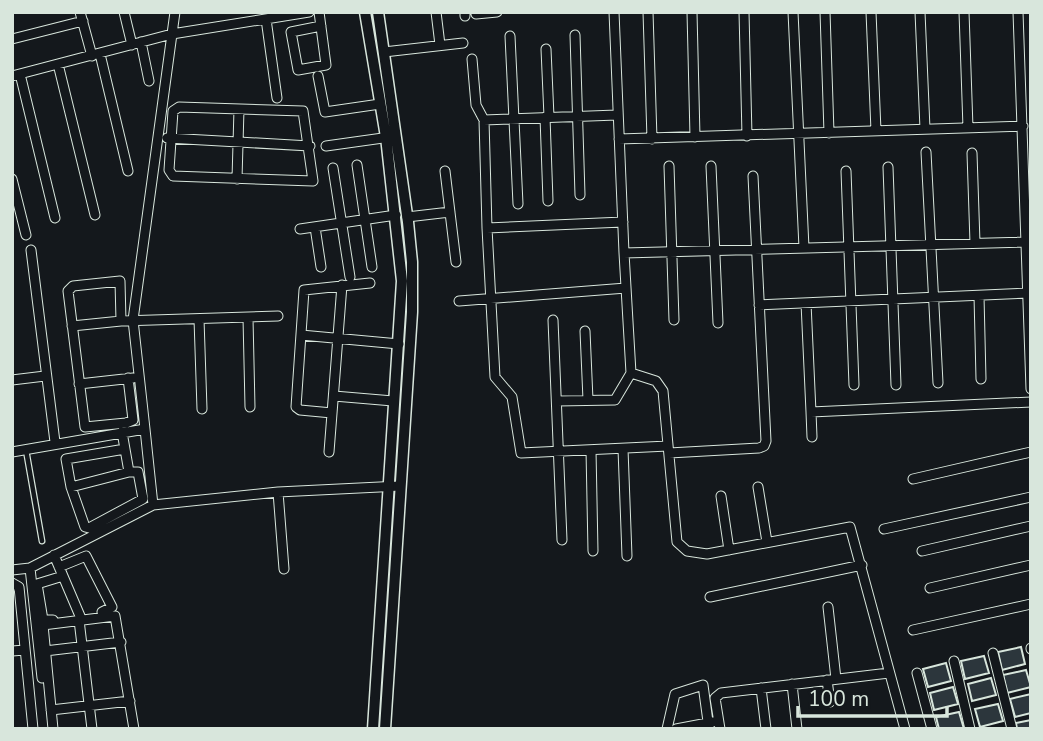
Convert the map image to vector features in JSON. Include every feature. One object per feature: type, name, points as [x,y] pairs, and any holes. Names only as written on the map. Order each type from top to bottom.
[{"type":"street","points":[[124,12],[149,81]]},
{"type":"street","points":[[153,505],[133,320],[175,12]]},
{"type":"street","points":[[55,218],[16,75],[172,34],[309,12]]},
{"type":"street","points":[[319,12],[321,26],[326,65],[298,70],[291,32],[321,26]]},
{"type":"street","points":[[365,12],[380,104],[391,137]]},
{"type":"street","points":[[378,12],[401,216],[412,262],[412,312],[385,729]]},
{"type":"street","points":[[436,12],[440,45]]},
{"type":"street","points":[[476,13],[497,12]]},
{"type":"street","points":[[557,401],[615,400],[631,373],[614,12]]},
{"type":"street","points":[[648,12],[652,139]]},
{"type":"street","points":[[692,12],[695,137]]},
{"type":"street","points":[[744,12],[747,135]]},
{"type":"street","points":[[793,12],[804,248]]},
{"type":"street","points":[[825,12],[829,133]]},
{"type":"street","points":[[871,12],[876,131]]},
{"type":"street","points":[[920,12],[925,130]]},
{"type":"street","points":[[964,12],[968,128]]},
{"type":"street","points":[[1018,12],[1026,98],[1023,126],[1027,158],[1031,389]]},
{"type":"street","points":[[12,39],[82,17],[96,55],[128,171]]},
{"type":"street","points":[[266,19],[277,98]]},
{"type":"street","points":[[575,35],[580,195]]},
{"type":"street","points":[[510,36],[517,204]]},
{"type":"street","points":[[384,52],[463,43]]},
{"type":"street","points":[[545,49],[548,201]]},
{"type":"street","points":[[472,59],[476,105],[484,120],[495,377],[512,397],[521,453],[764,446],[753,176]]},
{"type":"street","points":[[58,64],[95,215]]},
{"type":"street","points":[[318,76],[325,112],[380,104]]},
{"type":"street","points":[[176,108],[303,111],[314,178],[310,183],[173,176],[169,170],[171,138],[176,108]]},
{"type":"street","points":[[237,179],[239,108]]},
{"type":"street","points":[[484,120],[617,115]]},
{"type":"street","points":[[619,139],[1023,126]]},
{"type":"street","points":[[158,137],[310,146]]},
{"type":"street","points":[[326,146],[391,137]]},
{"type":"street","points":[[926,152],[938,383]]},
{"type":"street","points":[[972,153],[975,243]]},
{"type":"street","points":[[357,165],[372,267]]},
{"type":"street","points":[[669,166],[674,320]]},
{"type":"street","points":[[711,166],[718,323]]},
{"type":"street","points":[[888,167],[896,384]]},
{"type":"street","points":[[333,169],[350,276]]},
{"type":"street","points":[[445,171],[456,262]]},
{"type":"street","points":[[846,171],[854,385]]},
{"type":"street","points":[[12,178],[26,235]]},
{"type":"street","points":[[300,229],[366,219],[450,212]]},
{"type":"street","points":[[373,729],[402,281],[401,216]]},
{"type":"street","points":[[487,228],[623,222]]},
{"type":"street","points":[[314,227],[321,267]]},
{"type":"street","points":[[624,253],[1027,242]]},
{"type":"street","points":[[31,250],[55,442]]},
{"type":"street","points":[[121,321],[121,284],[118,280],[69,288],[84,422],[90,428],[126,424],[132,420],[128,378]]},
{"type":"street","points":[[332,413],[300,410],[296,407],[304,290],[370,283]]},
{"type":"street","points":[[329,452],[342,285]]},
{"type":"street","points":[[459,301],[626,288]]},
{"type":"street","points":[[759,305],[1029,293]]},
{"type":"street","points":[[979,296],[981,379]]},
{"type":"street","points":[[806,303],[812,437]]},
{"type":"street","points":[[72,326],[133,320],[278,316]]},
{"type":"street","points":[[248,318],[250,407]]},
{"type":"street","points":[[199,319],[202,409]]},
{"type":"street","points":[[553,320],[562,540]]},
{"type":"street","points":[[585,331],[588,400]]},
{"type":"street","points":[[301,335],[398,344]]},
{"type":"street","points":[[631,373],[662,386],[677,541],[687,551],[699,554],[729,550],[850,527],[905,729]]},
{"type":"street","points":[[12,380],[45,376]]},
{"type":"street","points":[[79,384],[139,377]]},
{"type":"street","points":[[334,396],[393,401]]},
{"type":"street","points":[[811,412],[1031,402]]},
{"type":"street","points":[[12,452],[55,442],[145,429]]},
{"type":"street","points":[[122,432],[129,472]]},
{"type":"street","points":[[71,487],[138,472],[142,499],[85,527],[71,487],[66,459],[125,449]]},
{"type":"street","points":[[623,449],[627,556]]},
{"type":"street","points":[[591,450],[593,551]]},
{"type":"street","points":[[913,479],[1031,452]]},
{"type":"street","points":[[12,570],[30,568],[153,505],[278,492],[400,486]]},
{"type":"street","points":[[758,487],[767,542]]},
{"type":"street","points":[[278,492],[284,569]]},
{"type":"street","points":[[721,496],[729,550]]},
{"type":"street","points":[[884,529],[1031,498]]},
{"type":"street","points":[[922,551],[1031,526]]},
{"type":"street","points":[[54,555],[80,618],[92,729]]},
{"type":"street","points":[[53,729],[43,625],[80,618],[109,611],[111,604],[86,556],[37,584],[43,620],[80,618],[116,616],[134,729]]},
{"type":"street","points":[[710,597],[862,565]]},
{"type":"street","points":[[930,587],[1031,565]]},
{"type":"street","points":[[30,568],[47,729]]},
{"type":"street","points":[[12,583],[19,587],[33,729]]},
{"type":"street","points":[[913,630],[1031,604]]},
{"type":"street","points":[[828,607],[832,680],[830,702]]},
{"type":"street","points":[[45,650],[121,642]]},
{"type":"street","points":[[12,651],[25,650]]},
{"type":"street","points":[[993,653],[1012,729]]},
{"type":"street","points":[[954,661],[970,729]]},
{"type":"street","points":[[676,729],[719,725],[715,698],[718,694],[889,673]]},
{"type":"street","points":[[917,673],[932,729]]},
{"type":"street","points":[[792,684],[797,729]]},
{"type":"street","points":[[667,729],[676,694],[703,685],[709,726]]},
{"type":"street","points":[[761,688],[766,729]]},
{"type":"street","points":[[51,710],[130,701]]},
{"type":"lane","points":[[26,449],[42,541]]},
{"type":"building","points":[[1021,647],[1025,664],[1002,670],[998,652]]},
{"type":"building","points":[[984,656],[989,673],[965,679],[961,661]]},
{"type":"building","points":[[946,663],[951,681],[928,687],[923,669]]},
{"type":"building","points":[[1026,670],[1031,687],[1007,693],[1003,675]]},
{"type":"building","points":[[991,678],[996,695],[972,701],[968,684]]},
{"type":"building","points":[[953,687],[958,704],[934,710],[930,693]]},
{"type":"building","points":[[1031,694],[1031,713],[1015,717],[1010,699]]},
{"type":"building","points":[[998,704],[1003,721],[980,727],[975,709]]},
{"type":"building","points":[[959,712],[964,729],[939,729],[936,717]]},
{"type":"building","points":[[1031,720],[1031,729],[1017,729],[1016,723]]}]
